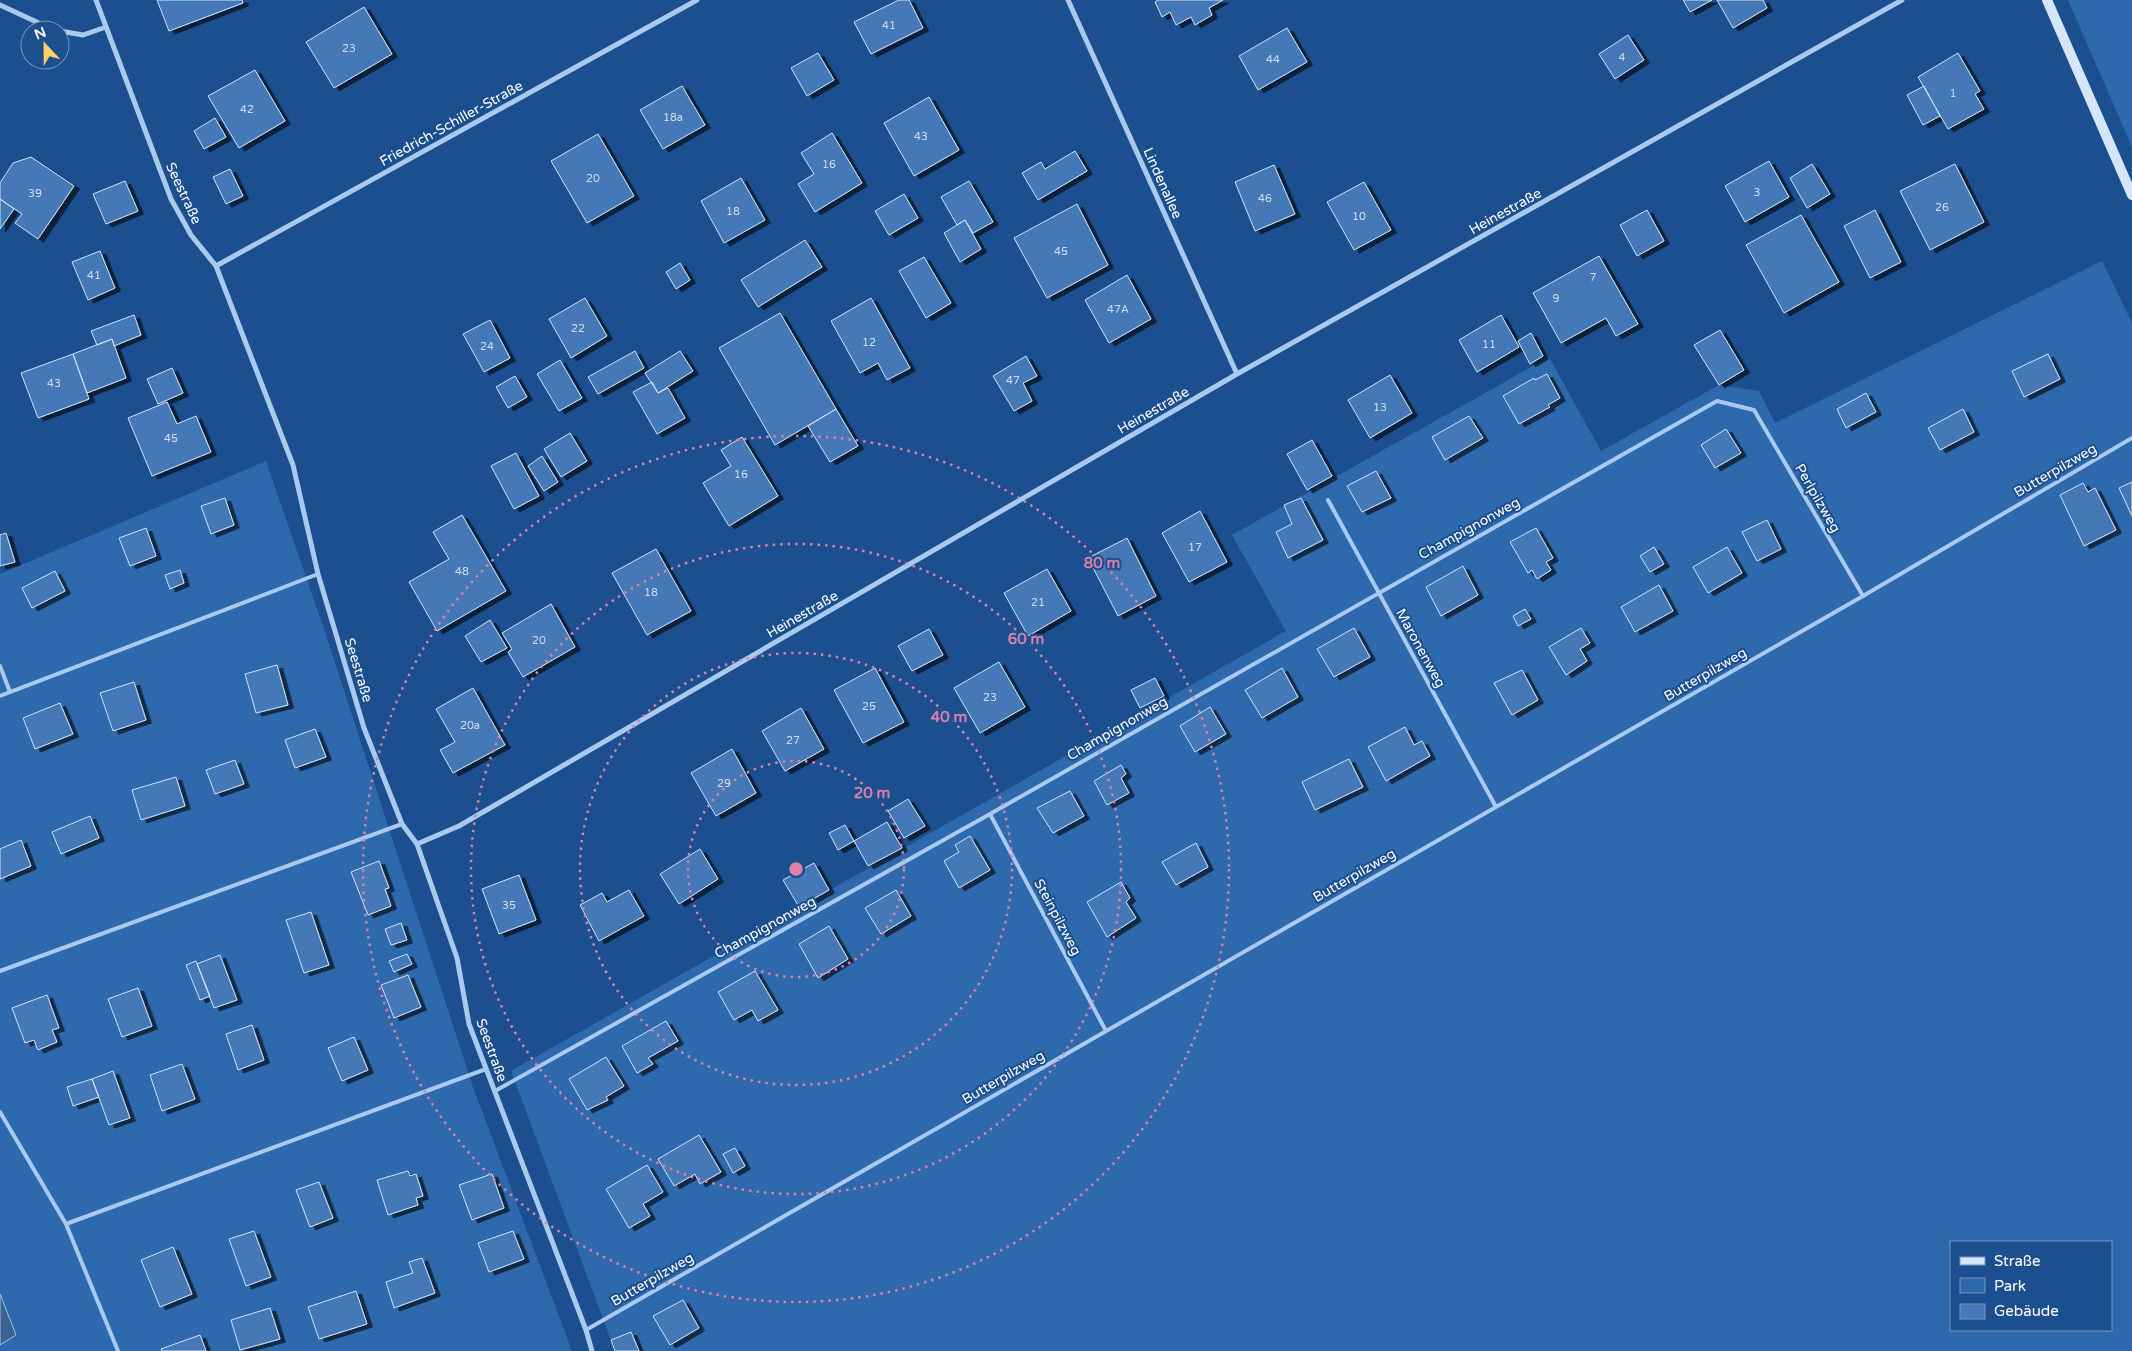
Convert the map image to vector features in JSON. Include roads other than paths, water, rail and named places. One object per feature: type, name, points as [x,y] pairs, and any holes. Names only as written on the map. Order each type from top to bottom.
[{"type":"main road","points":[[2047,0],[2132,195]]},
{"type":"street","name":"Seestraße","points":[[96,0],[171,199],[191,235],[216,266],[294,465],[318,574],[364,728],[402,824],[417,844],[457,958],[469,1024],[586,1330],[592,1351]]},
{"type":"street","name":"Friedrich-Schiller-Straße","points":[[216,266],[696,0]]},
{"type":"street","name":"Lindenallee","points":[[1068,0],[1237,374]]},
{"type":"street","name":"Heinestraße","points":[[417,844],[459,826],[1237,374],[1902,0]]},
{"type":"street","points":[[0,5],[32,20]]},
{"type":"street","points":[[70,33],[83,35],[106,27]]},
{"type":"lane","name":"Champignonweg","points":[[495,1091],[990,814],[1377,592],[1717,401],[1754,410]]},
{"type":"lane","name":"Perlpilzweg","points":[[1754,410],[1863,596]]},
{"type":"lane","name":"Butterpilzweg","points":[[586,1330],[1863,596],[2132,438]]},
{"type":"lane","name":"Maronenweg","points":[[1328,500],[1496,807]]},
{"type":"lane","points":[[0,696],[318,574]]},
{"type":"lane","points":[[0,666],[10,692]]},
{"type":"lane","name":"Steinpilzweg","points":[[990,814],[1106,1031]]},
{"type":"lane","points":[[0,971],[402,824]]},
{"type":"lane","points":[[66,1224],[486,1069]]},
{"type":"lane","points":[[0,1112],[66,1224],[118,1351]]}]
